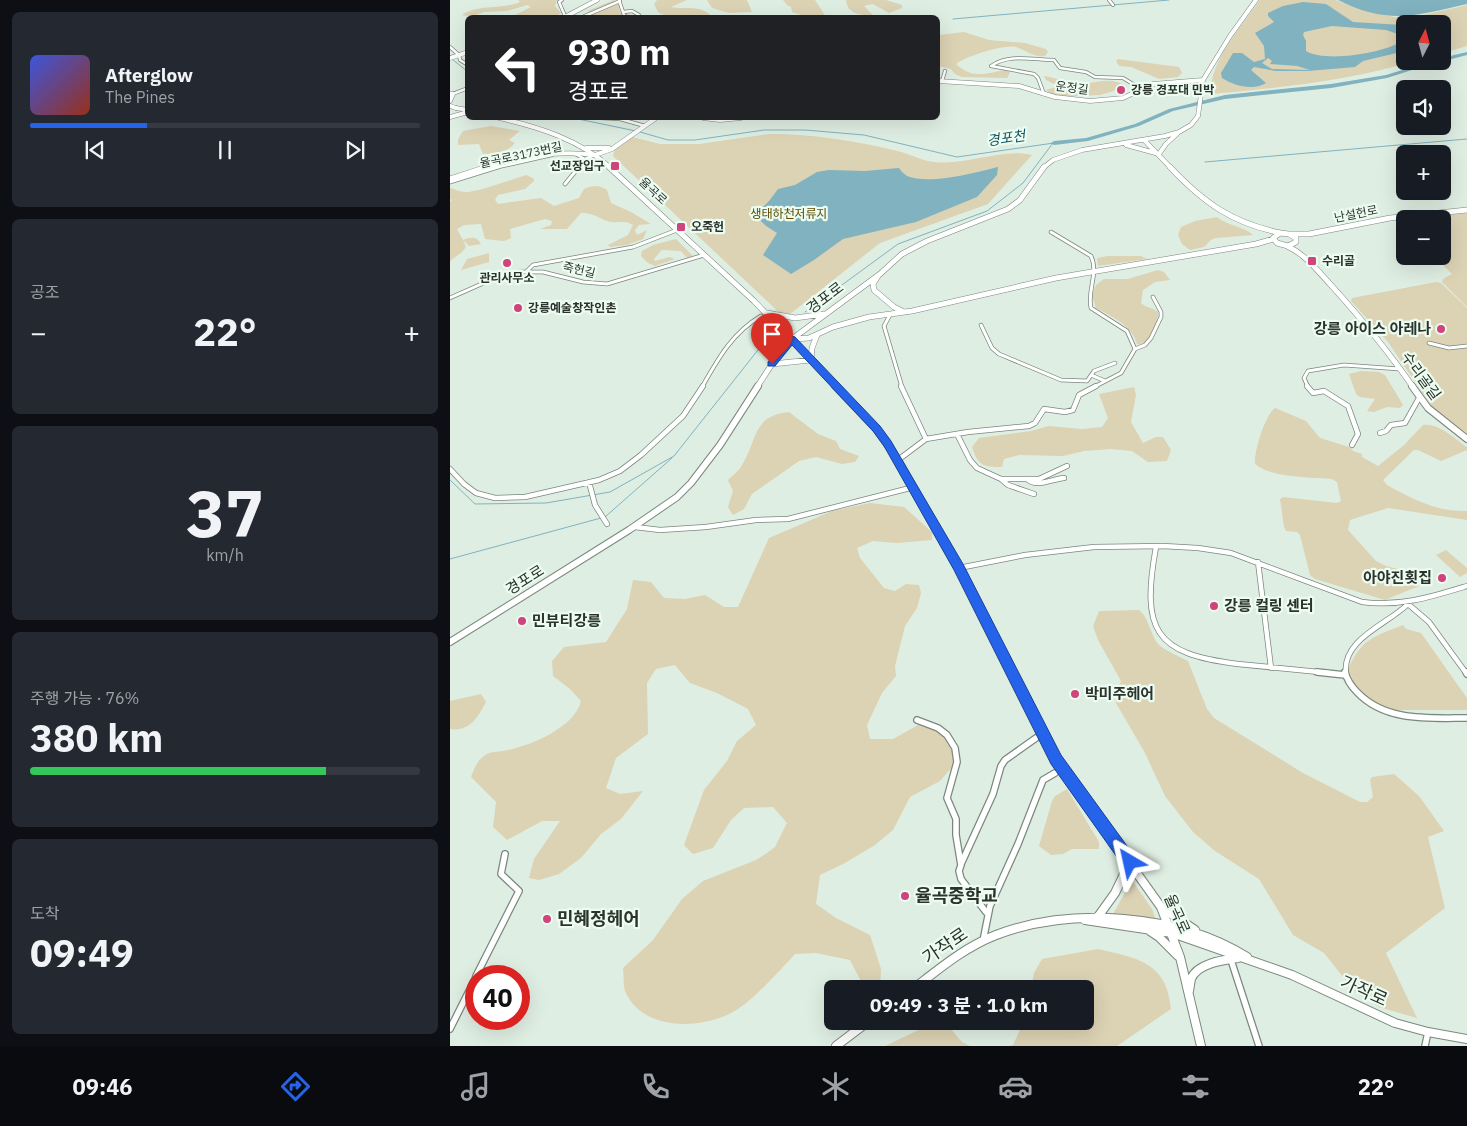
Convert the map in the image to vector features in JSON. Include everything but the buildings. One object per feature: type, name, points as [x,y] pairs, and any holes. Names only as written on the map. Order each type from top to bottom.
[{"type":"main road","points":[[450,101],[451,94]]},
{"type":"main road","points":[[452,111],[465,111]]},
{"type":"main road","points":[[450,181],[504,162],[554,152],[576,152],[595,155]]},
{"type":"street","points":[[562,0],[559,2],[563,15]]},
{"type":"street","points":[[568,15],[597,0]]},
{"type":"street","points":[[586,15],[619,0],[625,15]]},
{"type":"street","points":[[1109,0],[1112,5]]},
{"type":"street","points":[[1203,80],[1230,36],[1256,0]]},
{"type":"street","points":[[623,12],[629,10],[637,15]]},
{"type":"street","points":[[450,47],[460,60],[465,63]]},
{"type":"street","points":[[450,58],[465,53]]},
{"type":"street","points":[[1044,94],[1038,78],[1034,74],[991,66],[997,61],[1009,58],[1030,61],[1054,60],[1060,68],[1086,72],[1095,77],[1123,78],[1141,89]]},
{"type":"street","points":[[940,81],[945,71]]},
{"type":"street","name":"운정길","points":[[940,81],[1019,86],[1055,97],[1090,102],[1123,98],[1153,84],[1196,79],[1203,80]]},
{"type":"street","name":"경포로","points":[[450,642],[635,527],[666,505],[691,483],[720,445],[772,364],[792,339],[880,274],[902,254],[918,245],[992,218],[1008,209],[1020,200],[1042,169],[1053,160],[1082,150],[1179,132],[1191,125],[1198,116],[1203,80]]},
{"type":"street","points":[[451,94],[465,89]]},
{"type":"street","points":[[452,111],[465,111]]},
{"type":"street","name":"율곡로","points":[[506,120],[561,135],[586,148],[604,162],[786,333],[876,428],[914,487],[1056,760],[1161,907],[1171,930],[1179,957],[1201,1046]]},
{"type":"street","points":[[627,120],[644,126]]},
{"type":"street","points":[[564,184],[586,159],[613,148],[653,120]]},
{"type":"street","points":[[1159,154],[1166,144],[1179,132]]},
{"type":"street","points":[[1144,140],[1176,174],[1209,204],[1234,219],[1259,228],[1282,233]]},
{"type":"street","points":[[1118,144],[1159,154]]},
{"type":"street","points":[[586,148],[613,148]]},
{"type":"street","points":[[604,162],[613,148]]},
{"type":"street","name":"율곡로3173번길","points":[[450,181],[505,165],[555,155],[575,154],[586,159]]},
{"type":"street","name":"난설헌로","points":[[1282,233],[1309,234],[1390,218],[1467,210]]},
{"type":"street","points":[[1259,228],[1279,244]]},
{"type":"street","points":[[1254,244],[1263,235],[1259,228]]},
{"type":"street","points":[[527,271],[528,268],[534,265],[633,248],[677,230]]},
{"type":"street","points":[[1051,232],[1091,256],[1095,271],[1088,290],[1091,308],[1127,332],[1135,349]]},
{"type":"street","points":[[792,339],[816,335],[869,316],[890,315],[1095,271],[1254,244],[1282,233]]},
{"type":"street","points":[[1288,234],[1294,237],[1296,242]]},
{"type":"street","name":"난설헌로","points":[[1287,246],[1309,234]]},
{"type":"street","name":"수리골길","points":[[1296,242],[1301,253],[1344,299],[1389,354],[1419,398],[1436,415],[1467,439]]},
{"type":"street","points":[[1254,244],[1279,244]]},
{"type":"street","name":"수리골길","points":[[1279,244],[1301,253]]},
{"type":"street","name":"죽헌길","points":[[450,298],[490,279],[527,271],[540,271],[595,285],[608,284],[704,255]]},
{"type":"street","points":[[880,274],[873,284],[874,290],[890,304],[905,312]]},
{"type":"street","points":[[1135,349],[1141,349],[1146,346],[1161,317],[1161,312],[1153,297]]},
{"type":"street","points":[[883,316],[890,304]]},
{"type":"street","points":[[450,469],[470,490],[485,496],[501,498],[537,494],[589,484],[629,465],[674,424],[694,400],[730,341],[747,324],[765,315],[795,318],[825,314]]},
{"type":"street","points":[[890,315],[884,326],[898,379],[926,439]]},
{"type":"street","points":[[981,325],[992,348],[999,354],[1061,380],[1087,381],[1094,371],[1115,364]]},
{"type":"street","points":[[772,364],[811,360],[816,335]]},
{"type":"street","points":[[1428,343],[1450,348],[1467,346]]},
{"type":"street","points":[[898,460],[926,439],[1033,425],[1044,409],[1065,412],[1073,410],[1079,395],[1121,373],[1135,349]]},
{"type":"street","points":[[1352,445],[1358,434],[1348,406],[1324,391],[1314,393],[1308,388],[1304,378],[1308,371],[1344,365],[1400,370]]},
{"type":"street","points":[[1091,375],[1105,381]]},
{"type":"street","points":[[1380,433],[1386,431],[1391,425],[1405,424],[1419,398]]},
{"type":"street","points":[[957,434],[976,468],[1001,479],[1008,485],[1034,494]]},
{"type":"street","points":[[1001,479],[1039,479],[1067,466]]},
{"type":"street","points":[[1027,479],[1029,482],[1036,484],[1053,478],[1064,478]]},
{"type":"street","points":[[589,484],[595,504],[605,522]]},
{"type":"street","points":[[635,527],[651,530],[706,528],[756,520],[788,519],[914,487]]},
{"type":"street","points":[[956,569],[993,560],[1076,548],[1156,547],[1230,553],[1362,602],[1389,605],[1408,604],[1467,586]]},
{"type":"street","points":[[1156,547],[1150,583],[1152,606],[1155,623],[1160,635],[1167,643],[1181,652],[1194,657],[1345,676]]},
{"type":"street","points":[[1258,562],[1271,668]]},
{"type":"street","points":[[1408,604],[1429,622],[1467,674]]},
{"type":"street","points":[[1408,604],[1395,616],[1375,627],[1356,645],[1346,661],[1345,676],[1353,688],[1368,703],[1386,713],[1422,718],[1467,718]]},
{"type":"street","points":[[917,720],[938,728],[947,735],[955,748],[955,773],[947,798],[956,819],[956,835],[961,865]]},
{"type":"street","points":[[986,912],[961,879],[959,871],[993,794],[1001,766],[1005,760],[1036,738]]},
{"type":"street","points":[[983,940],[986,912],[1014,853],[1043,780],[1055,773]]},
{"type":"street","points":[[482,965],[520,891],[502,874],[505,854]]},
{"type":"street","points":[[1096,918],[1115,893],[1130,862]]},
{"type":"street","points":[[1161,907],[1189,928],[1223,943]]},
{"type":"street","name":"가작로","points":[[1086,920],[1104,918],[1171,930],[1223,943],[1247,959]]},
{"type":"street","name":"가작로","points":[[925,980],[983,940],[1018,927],[1061,920],[1086,920],[1149,930],[1171,930],[1228,954],[1292,975],[1395,1023],[1428,1032],[1467,1039]]},
{"type":"street","points":[[1149,930],[1179,957]]},
{"type":"street","points":[[1189,992],[1192,977],[1197,972],[1212,964],[1247,959]]},
{"type":"street","points":[[1230,960],[1259,1046]]},
{"type":"street","points":[[450,1029],[465,998]]},
{"type":"street","points":[[836,1046],[858,1030]]},
{"type":"street","points":[[1425,1046],[1428,1032]]},
{"type":"green space","points":[[518,0],[557,0],[555,6],[561,13],[558,15],[515,15],[531,7],[527,5],[507,11],[462,15],[475,9],[506,6],[520,2]]},
{"type":"green space","points":[[614,0],[618,3],[620,12],[632,15],[584,15],[590,10]]},
{"type":"green space","points":[[657,0],[687,0],[671,7],[703,10],[710,15],[665,15],[658,12],[654,4]]},
{"type":"green space","points":[[707,0],[747,0],[752,12],[729,13],[712,8]]},
{"type":"green space","points":[[783,0],[815,0],[825,15],[801,15],[792,12],[791,7]]},
{"type":"green space","points":[[846,0],[886,0],[902,5],[902,8],[889,13],[873,4],[864,6],[873,15],[864,15],[852,11],[847,5]]},
{"type":"green space","points":[[1260,0],[1336,0],[1358,9],[1396,17],[1396,66],[1338,79],[1210,94],[1212,81],[1221,56]]},
{"type":"green space","points":[[1467,5],[1467,46],[1451,51],[1451,15],[1424,15]]},
{"type":"green space","points":[[964,32],[989,40],[1025,43],[1046,49],[1048,52],[1045,56],[1038,56],[1016,47],[1003,47],[985,52],[956,64],[974,74],[1006,70],[1010,72],[1007,78],[961,77],[951,69],[940,66],[940,35]]},
{"type":"green space","points":[[1118,59],[1179,67],[1182,73],[1178,77],[1159,79],[1131,67],[1119,66],[1116,61]]},
{"type":"green space","points":[[1044,76],[1074,84],[1115,81],[1127,87],[1100,95],[1055,97],[1046,90],[1058,86],[1046,80]]},
{"type":"green space","points":[[491,126],[520,131],[509,140],[515,143],[508,149],[500,152],[483,154],[479,144],[458,145],[458,139],[463,131]]},
{"type":"green space","name":"생태하천저류지","points":[[769,134],[802,135],[852,141],[901,152],[934,162],[946,163],[996,155],[1020,153],[1032,155],[988,204],[880,243],[785,318],[613,156],[615,149],[632,137],[660,144],[699,144]]},
{"type":"green space","points":[[526,175],[533,178],[534,181],[525,189],[498,195],[495,200],[498,204],[541,198],[554,206],[579,198],[584,189],[599,186],[607,190],[611,203],[651,224],[639,225],[635,230],[637,235],[647,230],[643,239],[627,245],[610,247],[608,245],[628,235],[633,225],[625,222],[608,221],[591,214],[581,213],[567,229],[540,229],[551,225],[552,221],[545,219],[510,229],[511,238],[504,241],[485,239],[481,224],[464,225],[457,229],[466,247],[450,261],[450,202],[452,200],[450,199],[450,188],[470,192]]},
{"type":"green space","points":[[1467,213],[1467,307],[1442,282],[1443,279],[1452,274],[1443,265],[1451,265],[1451,215]]},
{"type":"green space","points":[[1217,217],[1253,235],[1216,238],[1204,247],[1190,250],[1182,244],[1178,235],[1181,227],[1195,221]]},
{"type":"green space","points":[[473,238],[481,244],[469,246],[463,240]]},
{"type":"green space","points":[[676,239],[693,256],[687,258],[681,251],[662,250],[654,259],[655,261],[669,257],[675,259],[655,266],[648,263],[641,256],[642,251],[653,245]]},
{"type":"green space","points":[[489,253],[489,262],[461,270],[467,259]]},
{"type":"green space","points":[[1141,256],[1147,259],[1098,266],[1097,258]]},
{"type":"green space","points":[[1158,270],[1164,272],[1170,280],[1155,282],[1143,290],[1141,303],[1158,312],[1158,316],[1149,338],[1141,344],[1137,344],[1126,327],[1115,318],[1096,308],[1092,295],[1096,285],[1104,279],[1128,279]]},
{"type":"green space","points":[[1436,282],[1441,283],[1467,308],[1467,435],[1432,407],[1388,342],[1351,301],[1352,298]]},
{"type":"green space","points":[[1361,371],[1379,372],[1385,375],[1403,405],[1400,408],[1387,407],[1374,412],[1367,411],[1375,399],[1360,397],[1356,394],[1349,374]]},
{"type":"green space","points":[[1134,387],[1136,395],[1131,422],[1143,443],[1156,437],[1163,437],[1171,450],[1167,461],[1148,462],[1132,451],[1111,449],[1084,451],[1063,456],[1019,455],[1004,459],[1002,467],[982,464],[976,458],[972,447],[979,438],[1031,431],[1049,426],[1082,429],[1102,427],[1108,418],[1099,394]]},
{"type":"green space","points":[[1275,408],[1306,421],[1320,438],[1349,447],[1378,466],[1404,445],[1423,425],[1435,426],[1467,447],[1467,450],[1441,461],[1418,450],[1414,450],[1383,480],[1387,485],[1425,504],[1456,511],[1467,511],[1467,520],[1388,508],[1350,520],[1348,530],[1376,561],[1386,566],[1421,575],[1424,578],[1424,584],[1385,600],[1315,579],[1310,575],[1300,535],[1297,532],[1286,531],[1284,527],[1280,499],[1283,497],[1337,503],[1341,501],[1337,482],[1332,479],[1281,474],[1262,469],[1255,464],[1256,451],[1261,434],[1271,412]]},
{"type":"green space","points":[[789,412],[818,434],[836,441],[840,449],[859,456],[855,462],[842,464],[816,457],[799,461],[752,494],[744,509],[733,515],[728,507],[733,491],[728,480],[741,467],[762,424],[768,418],[777,414]]},
{"type":"green space","points":[[870,503],[904,507],[932,532],[932,540],[897,543],[873,541],[857,548],[860,558],[884,588],[895,591],[906,584],[919,585],[921,593],[917,608],[905,626],[895,666],[896,676],[882,693],[867,725],[870,739],[893,739],[920,724],[942,728],[955,744],[954,765],[940,781],[910,797],[893,830],[875,845],[820,875],[816,904],[836,918],[870,935],[881,969],[880,980],[860,980],[850,960],[816,953],[795,954],[757,993],[733,1012],[720,1018],[689,1024],[658,1020],[644,1014],[633,1004],[625,991],[623,968],[653,940],[682,899],[703,881],[756,860],[767,853],[775,847],[787,823],[773,807],[744,808],[731,820],[713,848],[693,854],[684,845],[704,790],[727,761],[737,741],[756,725],[748,709],[717,693],[690,683],[675,665],[656,669],[647,683],[648,734],[616,758],[606,788],[620,794],[643,791],[621,819],[601,834],[581,858],[559,874],[539,880],[529,878],[534,859],[560,821],[542,821],[507,840],[493,827],[496,802],[471,777],[480,760],[485,755],[529,744],[562,727],[570,719],[581,701],[570,689],[553,676],[552,661],[564,647],[606,642],[627,609],[633,580],[651,582],[664,598],[685,599],[705,595],[724,607],[738,607],[769,538],[832,511]]},
{"type":"green space","points":[[1446,550],[1467,568],[1467,573],[1460,577],[1436,555]]},
{"type":"green space","points":[[1139,610],[1145,617],[1159,645],[1188,661],[1207,709],[1214,718],[1303,773],[1360,802],[1367,802],[1373,797],[1370,780],[1372,777],[1394,774],[1419,796],[1444,831],[1428,837],[1445,908],[1386,953],[1417,1018],[1379,1007],[1355,992],[1324,953],[1293,935],[1259,879],[1215,851],[1193,832],[1165,796],[1145,753],[1116,703],[1116,693],[1121,681],[1098,640],[1093,626],[1099,611]]},
{"type":"green space","points":[[1403,625],[1406,629],[1421,633],[1467,698],[1467,710],[1384,710],[1357,689],[1348,669],[1358,651],[1370,640]]},
{"type":"green space","points":[[481,694],[486,702],[476,718],[468,726],[450,729],[450,701]]},
{"type":"green space","points":[[1067,789],[1099,842],[1099,849],[1072,849],[1063,854],[1051,855],[1039,846],[1052,801],[1055,796]]},
{"type":"green space","points":[[1132,880],[1152,909],[1156,920],[1112,916]]},
{"type":"green space","points":[[1098,949],[1137,960],[1148,965],[1163,981],[1168,993],[1171,1009],[1117,1046],[1008,1046],[1013,1045],[1020,1030],[1094,1030],[1094,980],[1033,980],[1034,973],[1042,959]]},
{"type":"green space","points":[[919,1030],[952,1030],[962,1042],[970,1046],[885,1046]]},
{"type":"water","points":[[1338,0],[1467,0],[1467,4],[1417,15],[1387,15],[1356,8]]},
{"type":"water","points":[[1303,2],[1326,4],[1353,22],[1396,25],[1396,33],[1386,30],[1332,26],[1304,32],[1303,35],[1306,41],[1306,51],[1315,55],[1356,55],[1396,44],[1396,53],[1363,61],[1355,67],[1308,71],[1276,71],[1254,67],[1251,70],[1266,83],[1256,87],[1238,85],[1222,78],[1221,73],[1233,53],[1242,53],[1254,62],[1265,59],[1264,46],[1255,33],[1274,22],[1268,16],[1268,13],[1283,6]],"holes":[[[1268,58],[1272,61],[1270,64],[1297,66],[1310,70],[1272,69],[1262,63]]]},
{"type":"water","name":"생태하천저류지","points":[[998,167],[997,175],[977,197],[916,222],[843,239],[791,274],[763,255],[777,233],[757,217],[758,212],[778,189],[795,185],[817,172],[899,168],[907,176],[939,179]]},
{"type":"waterway","points":[[953,19],[1169,0]]},
{"type":"waterway","name":"경포천","points":[[1451,57],[1467,53]]},
{"type":"waterway","name":"경포천","points":[[452,59],[465,70]]},
{"type":"waterway","name":"경포천","points":[[1054,143],[1086,140],[1137,125],[1171,110],[1225,97],[1331,86],[1387,76],[1407,70]]},
{"type":"waterway","name":"경포천","points":[[583,120],[636,131]]},
{"type":"waterway","name":"경포천","points":[[640,132],[668,140],[695,140],[764,130],[805,130],[864,135],[957,157],[1053,143]]},
{"type":"waterway","points":[[1205,162],[1467,139]]},
{"type":"waterway","points":[[805,312],[898,244],[987,211],[1023,183],[1053,143]]},
{"type":"waterway","points":[[450,480],[475,504],[546,503],[610,492],[674,456],[773,331]]},
{"type":"waterway","points":[[605,517],[672,458]]},
{"type":"waterway","points":[[450,559],[601,518]]},
{"type":"place","name":"강릉 경포대 민박","points":[[1121,90]]},
{"type":"place","name":"선교장입구","points":[[615,166]]},
{"type":"place","name":"오죽헌","points":[[681,227]]},
{"type":"place","name":"수리골","points":[[1312,261]]},
{"type":"place","name":"관리사무소","points":[[507,263]]},
{"type":"place","name":"강릉예술창작인촌","points":[[518,308]]},
{"type":"place","name":"강릉 아이스 아레나","points":[[1441,329]]},
{"type":"place","name":"아야진횟집","points":[[1442,578]]},
{"type":"place","name":"강릉 컬링 센터","points":[[1214,606]]},
{"type":"place","name":"민뷰티강릉","points":[[522,621]]},
{"type":"place","name":"박미주헤어","points":[[1075,694]]},
{"type":"place","name":"율곡중학교","points":[[905,896]]},
{"type":"place","name":"민혜정헤어","points":[[547,919]]},
{"type":"route","points":[[772,364],[792,339],[876,428],[888,444],[959,568],[1056,760],[1130,862]]}]
